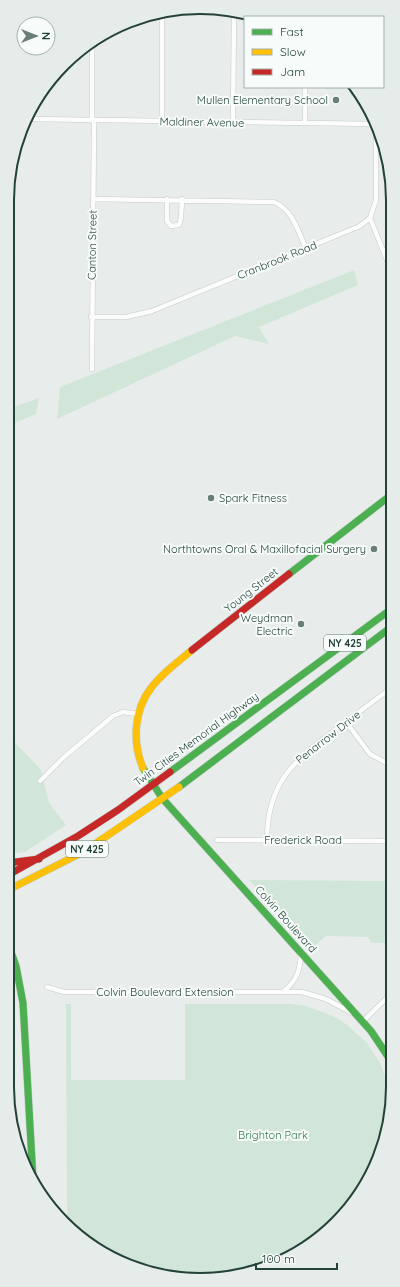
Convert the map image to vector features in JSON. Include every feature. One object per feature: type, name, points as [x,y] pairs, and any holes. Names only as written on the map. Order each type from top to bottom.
[{"type":"main road","name":"Young Street","points":[[162,798],[152,785],[139,759],[135,733],[138,714],[150,689],[199,644],[386,499]]},
{"type":"main road","name":"Twin Cities Memorial Highway","points":[[14,872],[78,836],[152,785],[386,613]]},
{"type":"main road","name":"NY 425","points":[[14,887],[83,852],[162,798],[386,631]]},
{"type":"main road","name":"Colvin Boulevard","points":[[162,798],[379,1040],[386,1053]]},
{"type":"main road","points":[[14,862],[39,859]]},
{"type":"main road","points":[[14,960],[22,1003],[32,1167]]},
{"type":"street","points":[[162,18],[162,122]]},
{"type":"street","points":[[233,122],[234,18]]},
{"type":"street","name":"Canton Street","points":[[92,48],[92,369]]},
{"type":"street","points":[[305,88],[305,123]]},
{"type":"street","name":"Maldiner Avenue","points":[[32,119],[370,124]]},
{"type":"street","points":[[376,140],[376,200],[370,218],[386,258]]},
{"type":"street","points":[[93,199],[182,199],[274,202],[285,208],[292,217],[306,249]]},
{"type":"street","points":[[167,199],[167,220],[171,226],[175,227],[179,225],[182,218],[182,199]]},
{"type":"street","name":"Cranbrook Road","points":[[91,317],[126,317],[152,311],[360,226],[370,218]]},
{"type":"street","name":"Penarrow Drive","points":[[267,840],[269,810],[273,797],[281,780],[293,764],[306,751],[386,691]]},
{"type":"street","points":[[40,781],[63,758],[113,716],[122,712],[138,714]]},
{"type":"street","points":[[346,722],[370,754],[386,763]]},
{"type":"street","name":"Frederick Road","points":[[217,840],[386,841]]},
{"type":"street","points":[[284,991],[294,982],[299,974],[301,952]]},
{"type":"street","name":"Colvin Boulevard Extension","points":[[47,987],[64,992],[302,992],[326,999],[347,1010],[363,1022]]},
{"type":"street","points":[[363,1022],[386,999]]},
{"type":"green space","points":[[349,88],[354,96],[351,96],[349,89],[326,89]]},
{"type":"green space","points":[[354,270],[358,285],[259,327],[269,344],[235,336],[57,419],[60,387]]},
{"type":"green space","points":[[39,398],[36,414],[14,423],[14,407]]},
{"type":"green space","points":[[14,741],[41,770],[49,803],[66,825],[25,852],[14,853]]},
{"type":"green space","points":[[249,880],[386,881],[386,943],[371,943],[368,937],[326,936],[313,947]]},
{"type":"green space","name":"Brighton Park","points":[[66,1004],[71,1004],[71,1080],[185,1080],[185,1004],[291,1004],[307,1006],[335,1017],[346,1024],[366,1042],[380,1063],[386,1078],[386,1099],[380,1135],[367,1169],[348,1200],[332,1219],[303,1242],[282,1254],[248,1267],[212,1273],[188,1273],[152,1267],[129,1259],[107,1248],[87,1235],[67,1218]]},
{"type":"traffic: fast","points":[[289,574],[386,499]]},
{"type":"traffic: fast","points":[[170,772],[386,613]]},
{"type":"traffic: fast","points":[[179,787],[386,631]]},
{"type":"traffic: fast","points":[[143,768],[162,798],[371,1031],[386,1054]]},
{"type":"traffic: fast","points":[[14,960],[23,1003],[32,1168]]},
{"type":"traffic: slow","points":[[143,768],[139,758],[136,737],[136,726],[141,706],[145,697],[160,677],[192,650]]},
{"type":"traffic: slow","points":[[14,887],[83,852],[179,787]]},
{"type":"traffic: jam","points":[[192,650],[289,574]]},
{"type":"traffic: jam","points":[[14,872],[78,836],[118,810],[170,772]]},
{"type":"traffic: jam","points":[[14,862],[39,859]]},
{"type":"place","name":"Mullen Elementary School","points":[[336,100]]},
{"type":"place","name":"Spark Fitness","points":[[211,498]]},
{"type":"place","name":"Northtowns Oral & Maxillofacial Surgery","points":[[374,549]]},
{"type":"place","name":"Weydman Electric","points":[[301,624]]}]
